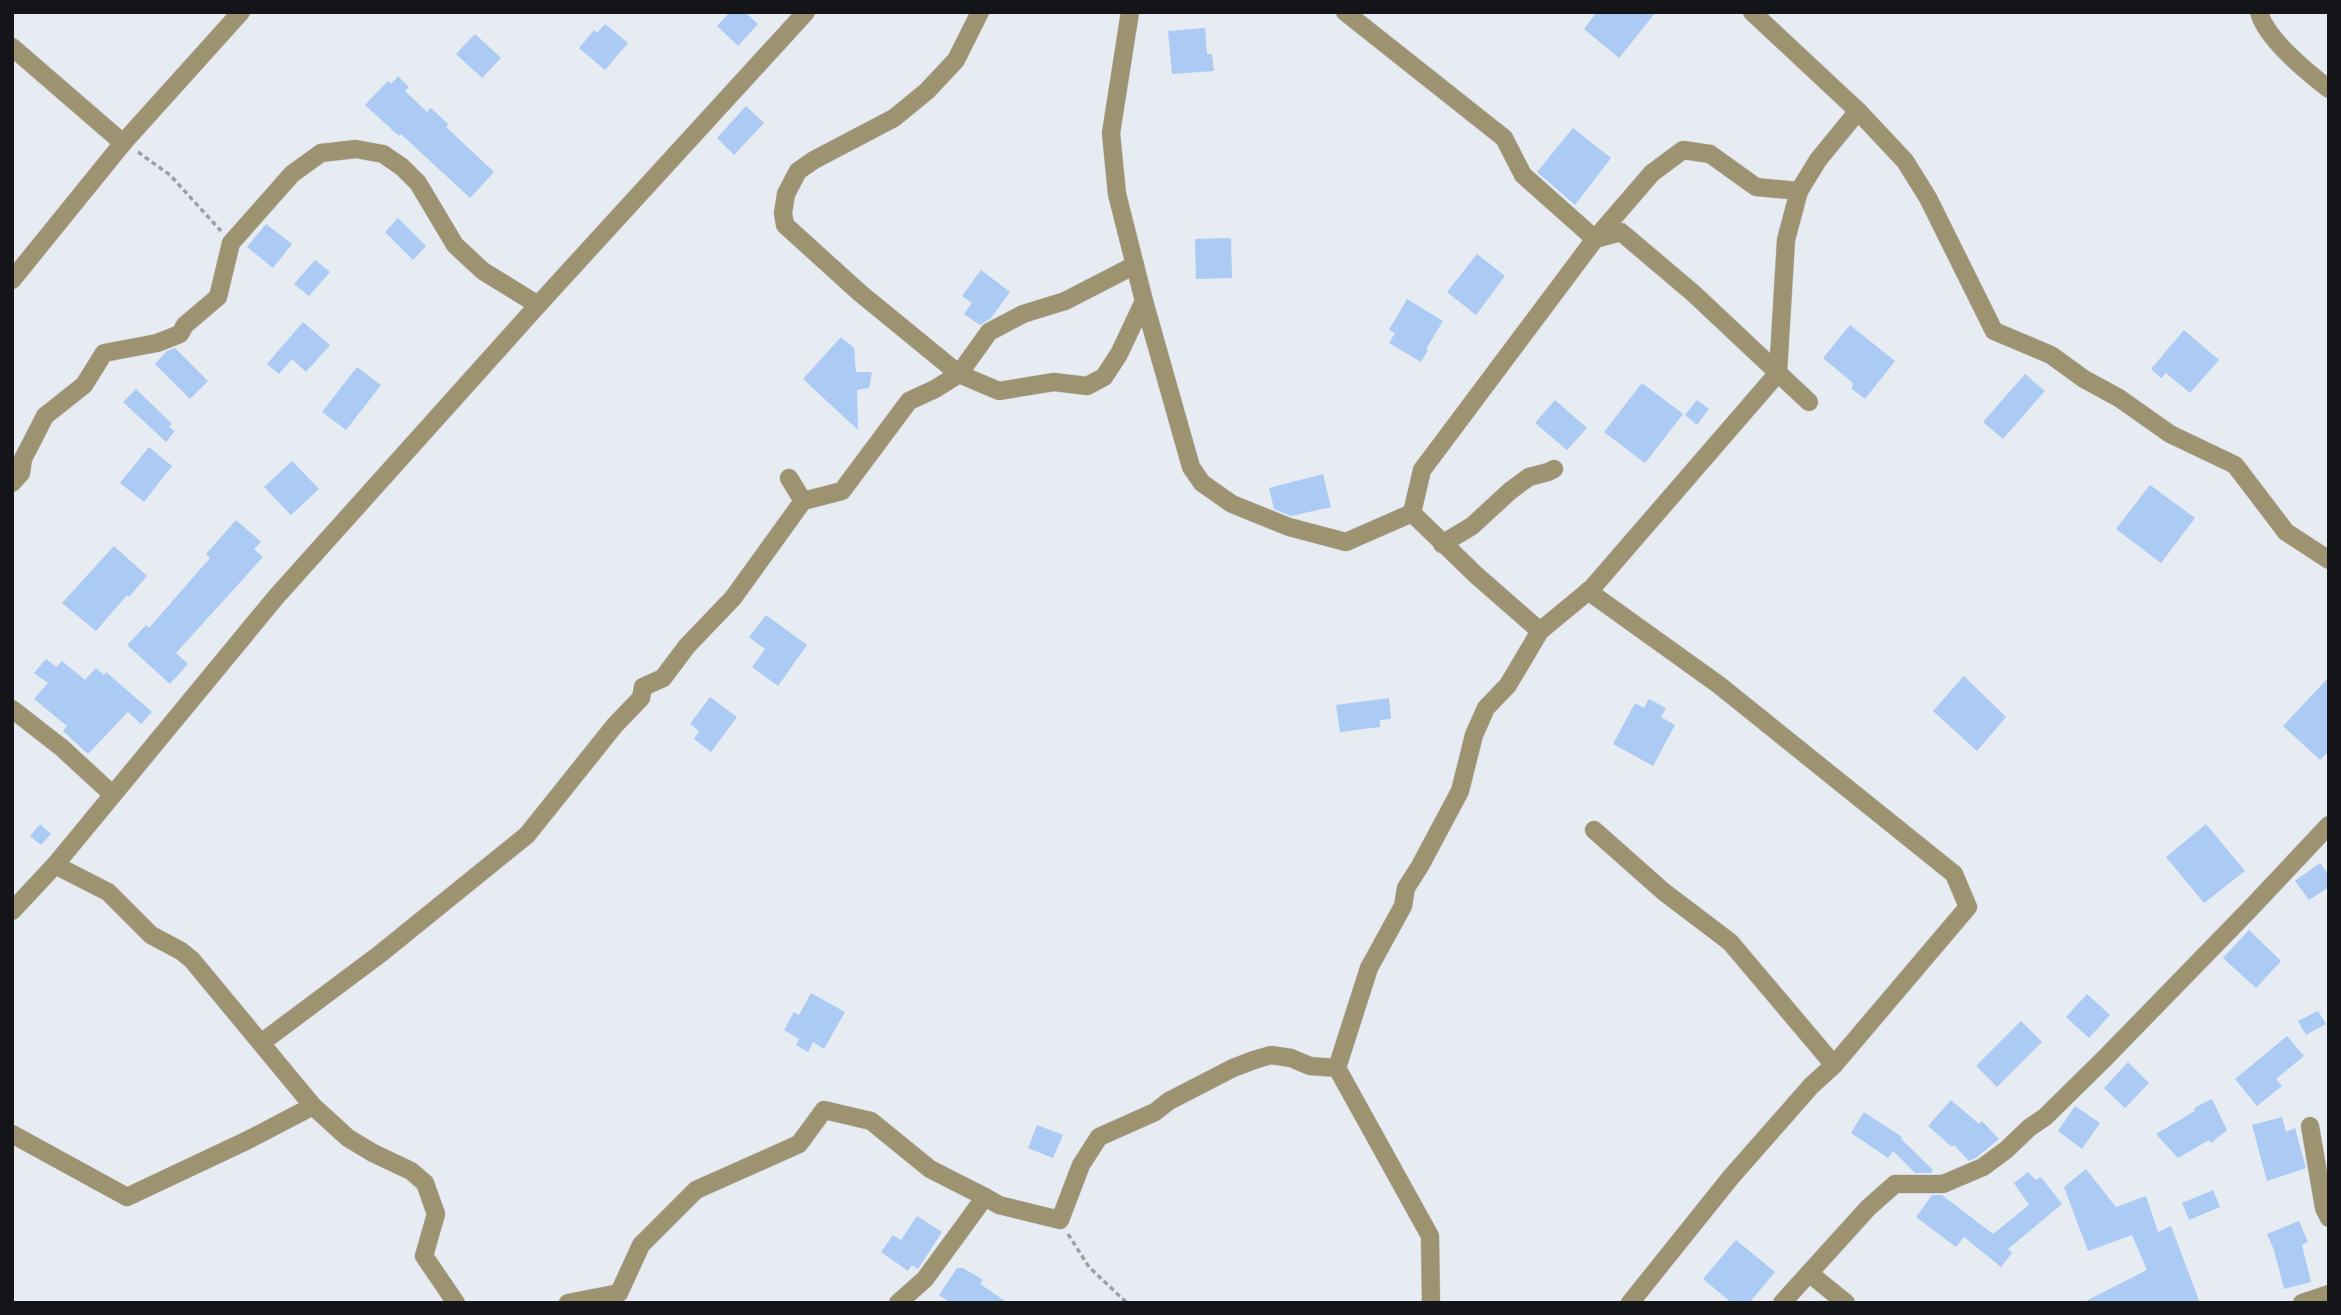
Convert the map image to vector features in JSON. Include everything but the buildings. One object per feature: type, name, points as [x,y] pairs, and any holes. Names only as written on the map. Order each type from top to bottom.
[{"type":"street","points":[[12,280],[123,143],[242,12]]},
{"type":"street","points":[[12,911],[55,865],[276,597],[806,12]]},
{"type":"street","points":[[980,12],[956,60],[927,91],[894,118],[798,171],[786,194],[783,213],[785,225],[860,293],[959,374],[999,391],[1054,382],[1087,386],[1104,377],[1119,354],[1144,301]]},
{"type":"street","points":[[1130,12],[1111,133],[1117,194],[1191,467],[1202,483],[1232,504],[1289,527],[1346,542],[1412,513]]},
{"type":"street","points":[[1345,12],[1504,138],[1524,175],[1595,239]]},
{"type":"street","points":[[1752,12],[1858,111],[1905,161],[1928,198],[1994,331],[2051,355],[2170,434],[2235,465],[2286,532],[2329,560]]},
{"type":"street","points":[[2259,12],[2262,21],[2285,50],[2329,89]]},
{"type":"street","points":[[12,47],[123,143]]},
{"type":"street","points":[[1431,1303],[1430,1236],[1337,1068],[1369,968],[1403,906],[1406,888],[1460,791],[1474,736],[1486,708],[1508,684],[1540,631],[1588,591],[1778,373],[1786,240],[1799,191],[1818,160],[1858,111]]},
{"type":"street","points":[[12,483],[21,473],[23,459],[45,416],[84,385],[104,352],[158,343],[180,334],[186,325],[218,297],[231,243],[292,174],[321,153],[356,149],[370,151],[383,154],[402,167],[418,183],[455,245],[482,271],[538,305]]},
{"type":"street","points":[[1412,513],[1422,470],[1595,239],[1652,173],[1683,150],[1710,154],[1756,187],[1799,191]]},
{"type":"street","points":[[1595,239],[1620,232],[1693,293],[1809,401]]},
{"type":"street","points":[[261,1043],[380,954],[527,835],[615,725],[641,698],[643,687],[663,678],[687,646],[733,598],[803,501],[842,491],[909,401],[959,374],[989,332],[1023,314],[1065,301],[1135,265]]},
{"type":"street","points":[[1442,544],[1472,526],[1529,477],[1554,469]]},
{"type":"street","points":[[789,478],[803,501]]},
{"type":"street","points":[[1412,513],[1442,544],[1540,631]]},
{"type":"street","points":[[1588,591],[1719,685],[1954,874],[1968,907],[1834,1065],[1811,1086],[1731,1177],[1630,1303]]},
{"type":"street","points":[[12,709],[62,748],[113,795]]},
{"type":"street","points":[[1782,1303],[1868,1208],[1895,1184],[1943,1184],[1983,1167],[2045,1117],[2231,929],[2329,825]]},
{"type":"street","points":[[1594,830],[1664,892],[1730,942],[1834,1065]]},
{"type":"street","points":[[55,865],[108,892],[151,935],[192,960],[313,1106],[348,1138],[411,1171],[425,1183],[436,1214],[424,1256],[456,1303]]},
{"type":"street","points":[[568,1303],[619,1293],[641,1245],[696,1190],[799,1144],[824,1110],[871,1121],[930,1169],[999,1205],[1060,1220],[1081,1165],[1099,1137],[1155,1112],[1169,1101],[1233,1068],[1271,1055],[1291,1058],[1310,1066],[1337,1068]]},
{"type":"street","points":[[12,1134],[127,1197],[313,1106]]},
{"type":"street","points":[[2310,1126],[2324,1208],[2329,1218]]},
{"type":"street","points":[[898,1303],[925,1279],[985,1197]]},
{"type":"street","points":[[1809,1273],[1846,1303]]},
{"type":"street","points":[[2302,1303],[2329,1294]]},
{"type":"path","points":[[123,143],[170,174],[231,243]]},
{"type":"path","points":[[1060,1220],[1088,1267],[1127,1303]]}]
